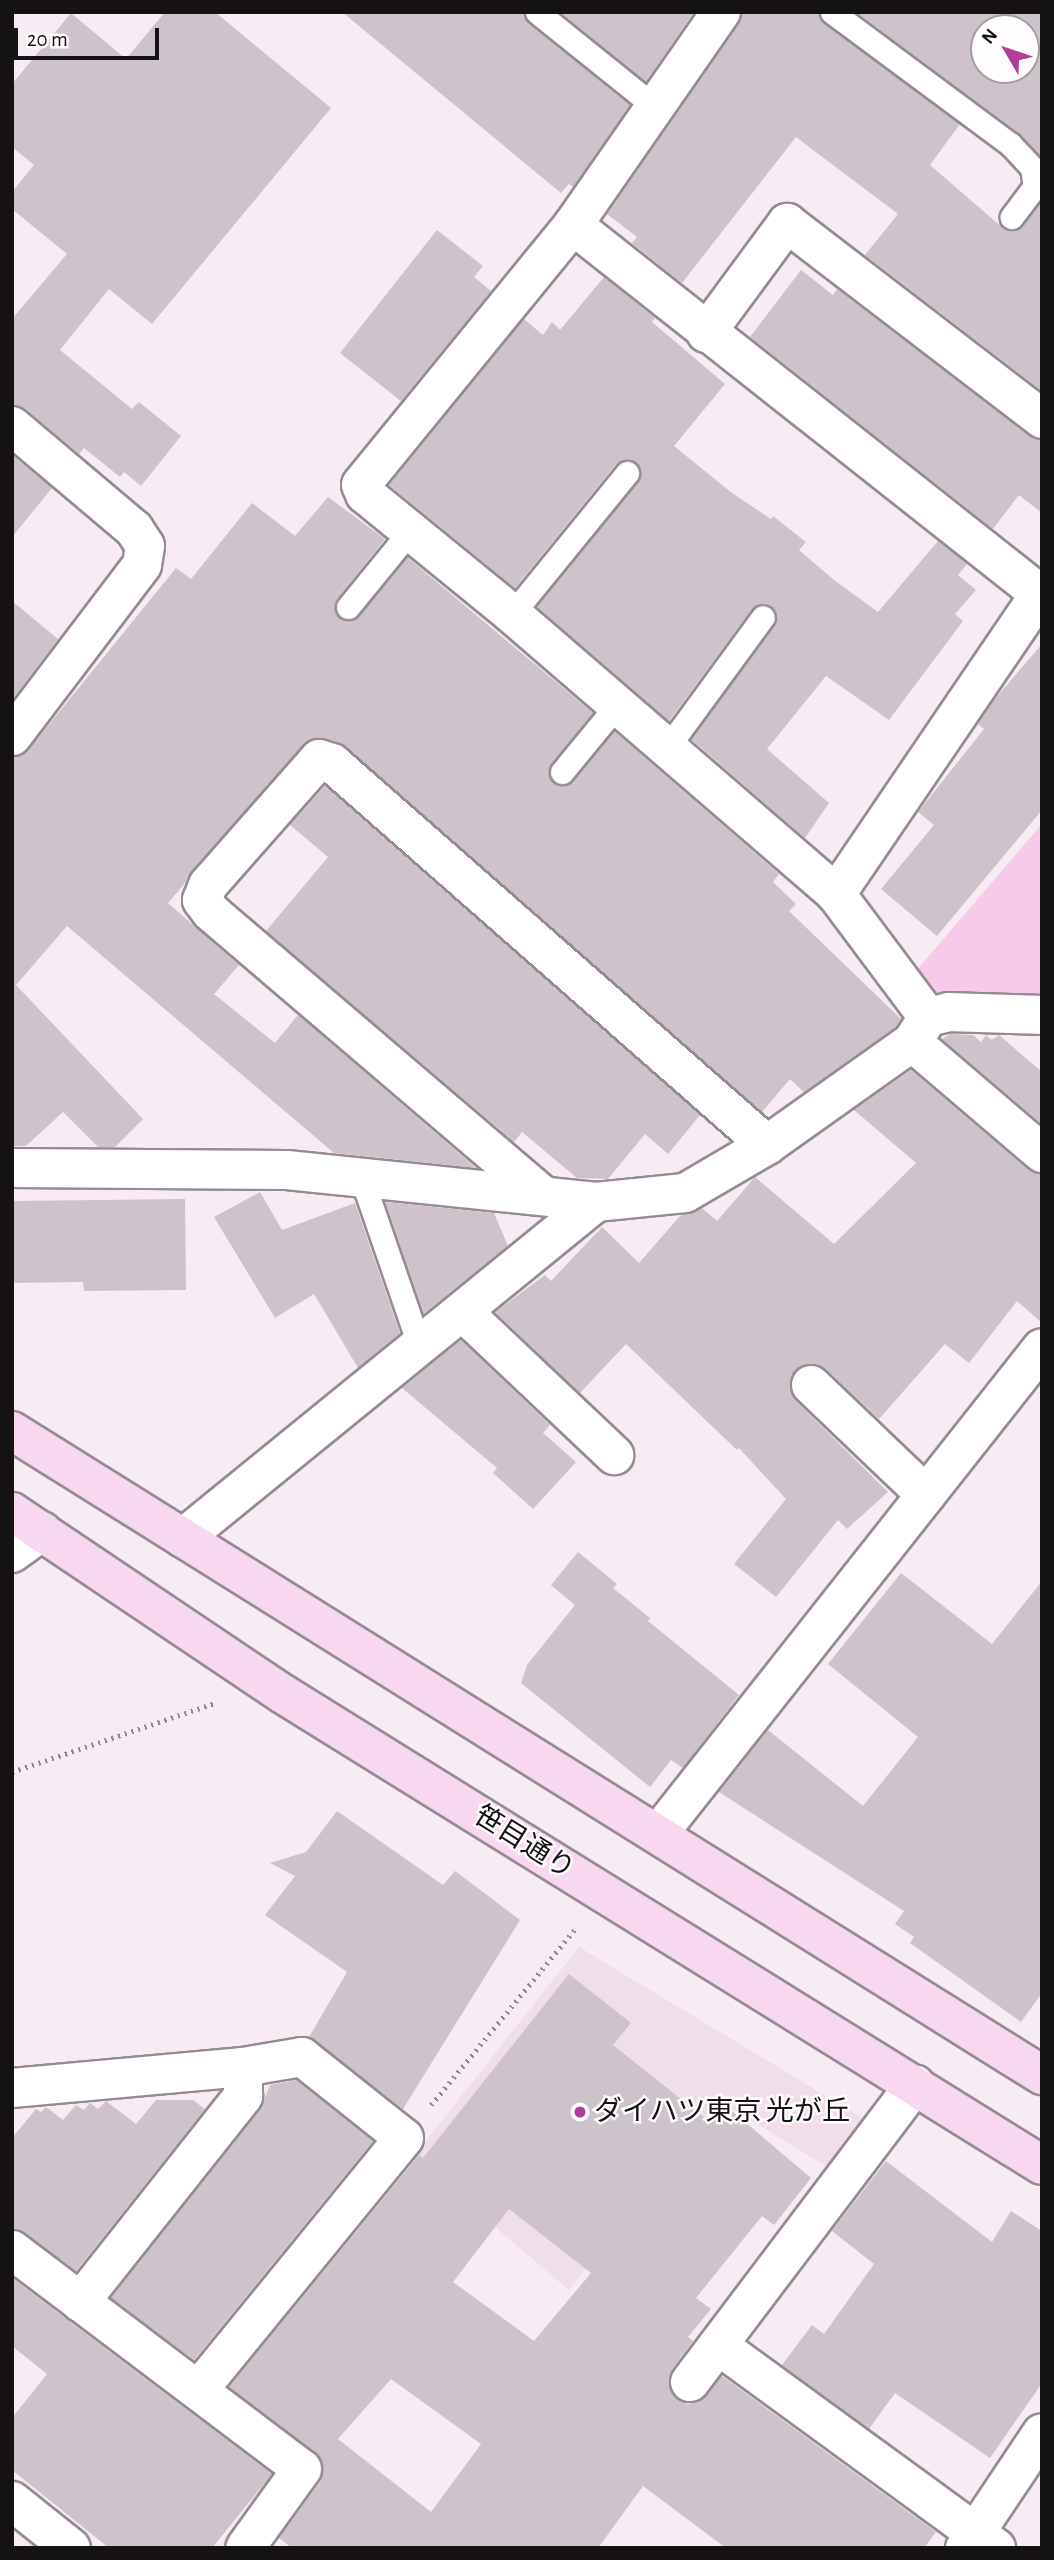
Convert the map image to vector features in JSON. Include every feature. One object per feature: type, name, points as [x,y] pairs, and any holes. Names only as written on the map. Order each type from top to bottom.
[{"type":"main road","points":[[12,1431],[1042,2075]]},
{"type":"main road","name":"笹目通り","points":[[22,1532],[1042,2165]]},
{"type":"street","points":[[722,12],[573,225],[361,485],[365,494],[512,614],[836,894],[920,1029],[1042,1153]]},
{"type":"street","points":[[706,333],[787,223],[1042,419]]},
{"type":"street","points":[[573,225],[706,333],[1041,593],[836,894]]},
{"type":"street","points":[[12,426],[134,529],[145,546],[142,565],[12,736]]},
{"type":"street","points":[[541,1194],[211,912],[202,900],[208,885],[319,759],[332,763],[768,1145]]},
{"type":"street","points":[[12,1168],[287,1170],[541,1194],[596,1202],[685,1193],[768,1145],[920,1029],[949,1012],[1042,1015]]},
{"type":"street","points":[[183,1538],[464,1313],[596,1202]]},
{"type":"street","points":[[464,1313],[614,1455]]},
{"type":"street","points":[[658,1834],[1042,1348]]},
{"type":"street","points":[[811,1385],[926,1495]]},
{"type":"street","points":[[12,2088],[243,2067],[302,2057],[404,2138],[200,2388]]},
{"type":"street","points":[[80,2302],[243,2096],[243,2067]]},
{"type":"street","points":[[690,2382],[915,2085]]},
{"type":"street","points":[[12,2250],[200,2388],[302,2469],[255,2544]]},
{"type":"street","points":[[719,2346],[978,2543],[1042,2433]]},
{"type":"street","points":[[12,2501],[64,2546]]},
{"type":"lane","points":[[537,12],[655,107]]},
{"type":"lane","points":[[832,12],[1010,144],[1032,168],[1035,186],[1012,217]]},
{"type":"lane","points":[[512,614],[627,473]]},
{"type":"lane","points":[[348,607],[410,531]]},
{"type":"lane","points":[[667,748],[763,617]]},
{"type":"lane","points":[[562,772],[617,705]]},
{"type":"lane","points":[[362,1179],[420,1347]]},
{"type":"path","points":[[12,1772],[215,1703]]},
{"type":"path","points":[[404,2138],[576,1928]]},
{"type":"shaded area","points":[[1042,824],[1042,1004],[943,1003],[916,971]]},
{"type":"shaded area","name":"ダイハツ東京 光が丘","points":[[579,1947],[869,2122],[836,2172],[719,2101],[569,2290],[413,2157]]},
{"type":"building","points":[[165,12],[215,12],[331,108],[152,324],[109,289],[60,350],[132,409],[139,402],[181,436],[141,486],[124,472],[120,477],[84,448],[79,454],[26,409],[12,405],[12,319],[67,254],[12,209],[12,192],[34,165],[12,147],[12,84],[71,13],[126,59]]},
{"type":"building","points":[[342,12],[523,12],[528,23],[630,105],[573,187],[569,184],[561,193]]},
{"type":"building","points":[[560,12],[694,12],[646,82]]},
{"type":"building","points":[[743,12],[818,12],[824,23],[960,124],[930,165],[1004,229],[1018,229],[1042,200],[1042,391],[865,255],[898,214],[796,137],[682,283],[632,243],[637,237],[607,214],[739,24]]},
{"type":"building","points":[[856,12],[1042,12],[1042,158],[1018,133]]},
{"type":"building","points":[[437,230],[483,266],[474,277],[491,291],[401,401],[340,353]]},
{"type":"building","points":[[801,270],[833,295],[837,289],[1029,436],[1042,440],[1042,513],[1019,495],[993,529],[750,337]]},
{"type":"building","points":[[604,277],[655,318],[652,322],[725,384],[674,446],[732,493],[771,519],[773,516],[806,542],[799,550],[834,580],[878,612],[938,541],[967,564],[958,575],[976,590],[955,614],[963,621],[889,720],[826,676],[767,749],[829,803],[805,838],[691,739],[774,625],[777,618],[772,606],[764,603],[752,609],[669,721],[536,606],[638,482],[641,475],[636,463],[629,459],[616,464],[515,588],[389,485],[524,319],[543,335],[552,322],[560,330]]},
{"type":"building","points":[[12,455],[52,488],[12,537]]},
{"type":"building","points":[[328,497],[385,539],[337,599],[339,617],[346,621],[358,616],[407,557],[593,713],[551,764],[553,782],[560,786],[572,781],[614,731],[779,874],[773,882],[796,904],[789,911],[901,1019],[896,1027],[804,1092],[790,1079],[762,1112],[346,747],[314,738],[303,745],[168,903],[239,965],[214,994],[275,1043],[298,1015],[476,1168],[334,1153],[67,926],[16,985],[143,1119],[115,1147],[98,1147],[63,1112],[26,1146],[12,1146],[12,757],[29,749],[176,568],[191,579],[252,503],[295,536]]},
{"type":"building","points":[[12,601],[58,639],[12,700]]},
{"type":"building","points":[[1042,644],[1042,810],[937,936],[881,889],[934,825],[918,812],[984,729],[978,724],[994,700]]},
{"type":"building","points":[[325,786],[700,1115],[668,1154],[645,1134],[608,1179],[577,1178],[522,1132],[514,1142],[266,931],[328,857],[290,825]]},
{"type":"building","points":[[950,1034],[973,1035],[981,1042],[986,1035],[992,1040],[999,1035],[1042,1072],[1042,1124],[942,1039]]},
{"type":"building","points":[[911,1070],[1028,1170],[1042,1174],[1042,1323],[1017,1301],[969,1363],[945,1344],[879,1419],[826,1369],[816,1364],[796,1369],[790,1380],[795,1400],[888,1492],[847,1529],[838,1520],[776,1597],[734,1564],[786,1499],[739,1448],[737,1450],[626,1344],[580,1393],[495,1312],[545,1275],[551,1281],[602,1227],[639,1263],[680,1216],[702,1208],[717,1221],[755,1177],[834,1244],[916,1163],[854,1110]]},
{"type":"building","points":[[260,1192],[282,1230],[355,1203],[400,1333],[358,1368],[314,1294],[275,1318],[214,1217]]},
{"type":"building","points":[[185,1199],[186,1290],[84,1291],[83,1282],[12,1283],[12,1201]]},
{"type":"building","points":[[385,1202],[494,1213],[508,1246],[423,1314]]},
{"type":"building","points":[[461,1340],[550,1425],[543,1433],[576,1462],[533,1509],[493,1473],[497,1468],[402,1388]]},
{"type":"building","points":[[578,1552],[617,1584],[613,1588],[650,1618],[648,1621],[739,1695],[683,1768],[671,1760],[650,1787],[521,1683],[527,1665],[575,1605],[551,1585]]},
{"type":"building","points":[[901,1573],[992,1644],[1042,1581],[1042,1993],[1021,2022],[910,1943],[914,1937],[895,1924],[904,1911],[719,1792],[768,1730],[863,1806],[918,1737],[828,1664]]},
{"type":"building","points":[[337,1811],[443,1885],[455,1871],[520,1920],[403,2109],[309,2037],[347,1972],[265,1915],[295,1876],[270,1863],[306,1852]]},
{"type":"building","points":[[569,1974],[631,2023],[613,2045],[711,2123],[725,2105],[811,2178],[774,2225],[762,2216],[696,2298],[711,2309],[688,2337],[693,2341],[672,2369],[670,2391],[687,2404],[698,2402],[722,2376],[936,2532],[924,2548],[726,2548],[643,2486],[598,2548],[292,2548],[279,2538],[320,2482],[322,2461],[229,2387],[419,2155],[423,2158]],"holes":[[[509,2209],[591,2273],[534,2341],[453,2282]],[[391,2379],[481,2444],[431,2512],[338,2439]]]},
{"type":"building","points":[[296,2080],[373,2141],[194,2360],[111,2298],[260,2110],[270,2085]]},
{"type":"building","points":[[156,2100],[193,2100],[205,2109],[76,2271],[25,2233],[12,2229],[12,2138],[36,2109],[41,2112],[46,2107],[63,2120],[76,2105],[84,2110],[90,2103],[98,2109],[106,2101],[136,2124]]},
{"type":"building","points":[[886,2161],[992,2242],[1011,2211],[1042,2231],[1042,2383],[990,2458],[895,2393],[869,2429],[782,2365],[812,2325],[824,2334],[874,2264],[832,2231]]},
{"type":"building","points":[[12,2278],[272,2474],[212,2548],[109,2548],[12,2470],[12,2418],[47,2374],[12,2346]]},
{"type":"place","name":"ダイハツ東京 光が丘","points":[[580,2112]]}]
